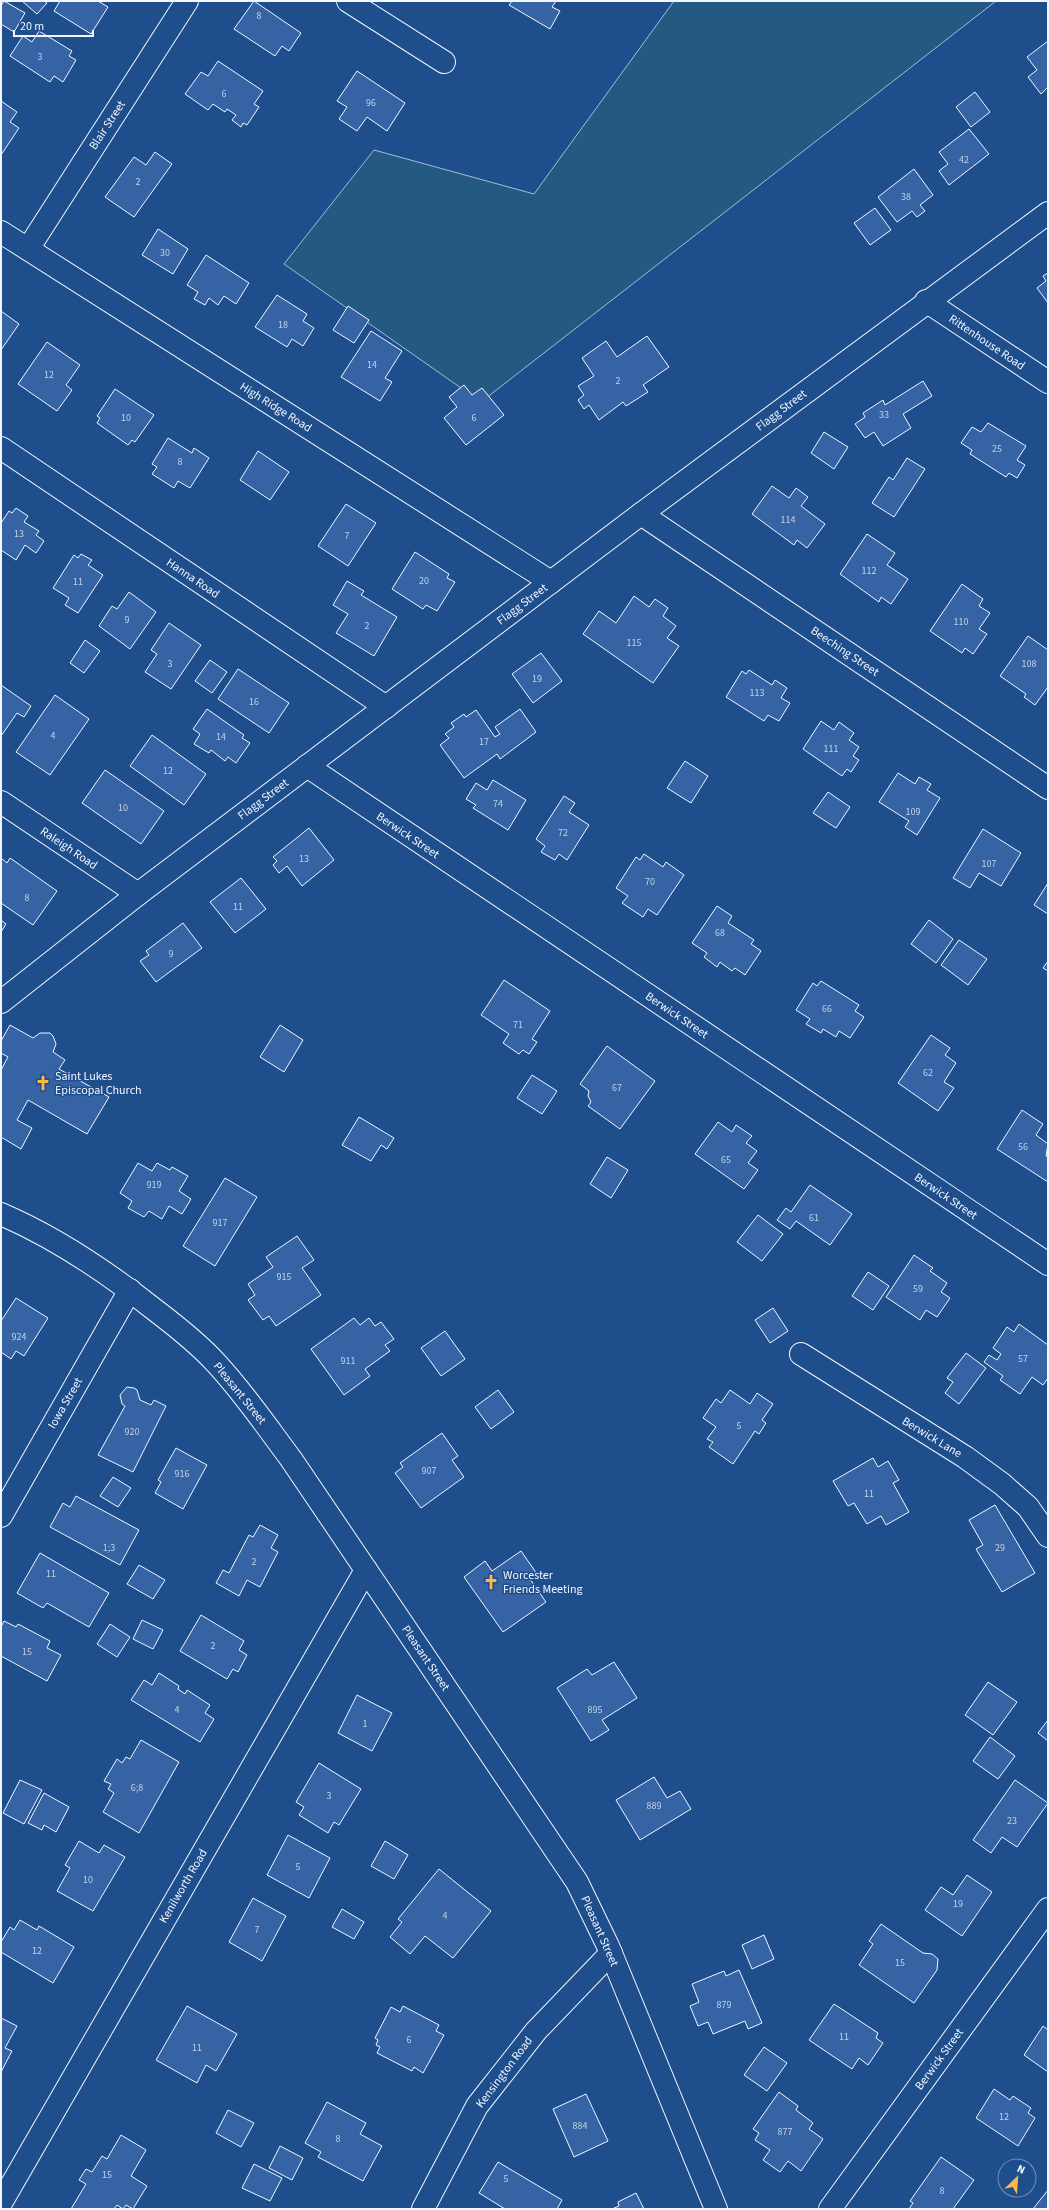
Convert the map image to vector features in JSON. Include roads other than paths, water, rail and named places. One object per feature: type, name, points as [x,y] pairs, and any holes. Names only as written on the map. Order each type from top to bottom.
[{"type":"street","name":"Blair Street","points":[[28,249],[187,1]]},
{"type":"street","points":[[348,1],[444,62]]},
{"type":"street","name":"Flagg Street","points":[[1,1002],[138,894],[641,514],[926,301],[1048,213]]},
{"type":"street","name":"High Ridge Road","points":[[1,232],[551,582]]},
{"type":"street","name":"Rittenhouse Road","points":[[926,301],[1048,382]]},
{"type":"street","name":"Hanna Road","points":[[1,448],[386,707]]},
{"type":"street","name":"Beeching Street","points":[[641,514],[1048,788]]},
{"type":"street","name":"Berwick Street","points":[[307,766],[1048,1264]]},
{"type":"street","name":"Raleigh Road","points":[[1,802],[138,894]]},
{"type":"street","name":"Pleasant Street","points":[[1,1214],[72,1251],[130,1290],[192,1340],[216,1362],[242,1393],[291,1459],[565,1863],[588,1903],[611,1953],[716,2209]]},
{"type":"street","name":"Iowa Street","points":[[1,1516],[130,1290]]},
{"type":"street","name":"Berwick Lane","points":[[801,1354],[965,1457],[1002,1484],[1028,1506],[1048,1536]]},
{"type":"street","name":"Kenilworth Road","points":[[1,2203],[366,1570]]},
{"type":"street","name":"Berwick Street","points":[[830,2209],[1048,1909]]},
{"type":"street","name":"Kensington Road","points":[[423,2209],[477,2106],[536,2030],[611,1953]]},
{"type":"place","name":"Saint Lukes Episcopal Church","points":[[43,1083]]},
{"type":"place","name":"Worcester Friends Meeting","points":[[491,1582]]}]
